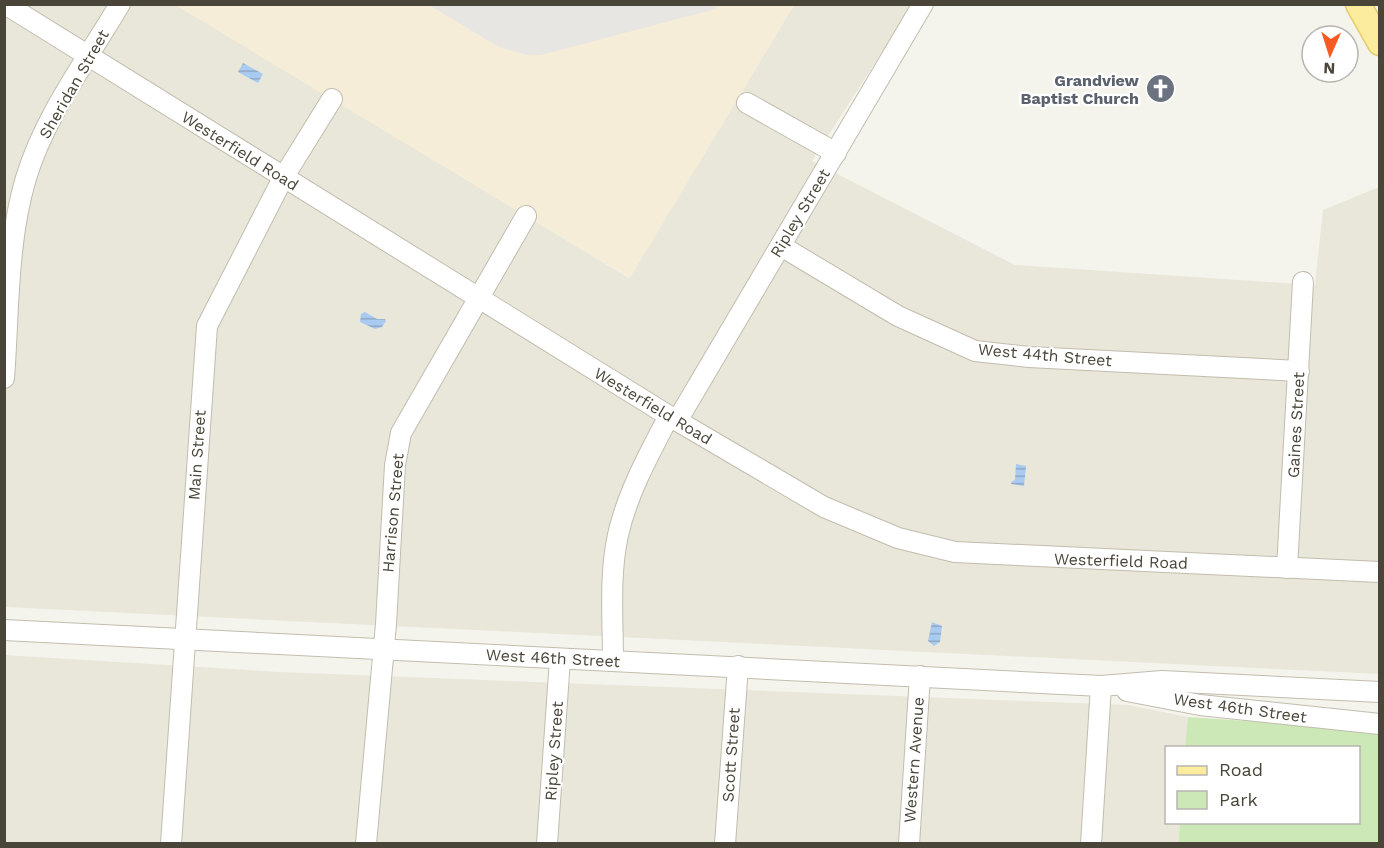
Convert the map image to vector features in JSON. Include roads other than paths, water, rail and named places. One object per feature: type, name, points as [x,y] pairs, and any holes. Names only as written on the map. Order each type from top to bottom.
[{"type":"main road","points":[[1358,4],[1380,43]]},
{"type":"street","name":"Westerfield Road","points":[[5,4],[673,419],[824,507],[898,538],[955,552],[1380,572]]},
{"type":"street","name":"Sheridan Street","points":[[4,378],[17,211],[23,188],[44,132],[120,4]]},
{"type":"street","name":"Ripley Street","points":[[613,661],[614,577],[618,535],[640,473],[781,246],[923,4]]},
{"type":"street","name":"Main Street","points":[[171,843],[207,326],[283,178],[332,99]]},
{"type":"street","points":[[747,104],[836,153]]},
{"type":"street","name":"Harrison Street","points":[[366,843],[386,624],[394,465],[401,433],[526,216]]},
{"type":"street","name":"West 44th Street","points":[[781,246],[898,316],[975,351],[1029,357],[1299,371]]},
{"type":"street","name":"Gaines Street","points":[[1287,568],[1303,282]]},
{"type":"street","name":"West 46th Street","points":[[4,630],[184,641],[738,666],[1101,686],[1200,705],[1380,724]]},
{"type":"street","name":"Ripley Street","points":[[547,843],[560,659]]},
{"type":"street","name":"Scott Street","points":[[724,843],[738,666]]},
{"type":"street","name":"Western Avenue","points":[[909,843],[920,676]]},
{"type":"street","name":"West 46th Street","points":[[1101,686],[1162,681],[1380,692]]},
{"type":"street","points":[[1090,843],[1101,686]]},
{"type":"water","points":[[243,63],[263,74],[258,83],[238,72]]},
{"type":"water","points":[[365,312],[386,321],[382,327],[375,329],[360,322],[361,314]]},
{"type":"water","points":[[1016,464],[1026,466],[1024,486],[1011,484],[1015,480]]},
{"type":"water","points":[[932,622],[942,626],[940,642],[934,646],[928,641]]},
{"type":"place","name":"Grandview Baptist Church","points":[[1160,89]]}]
